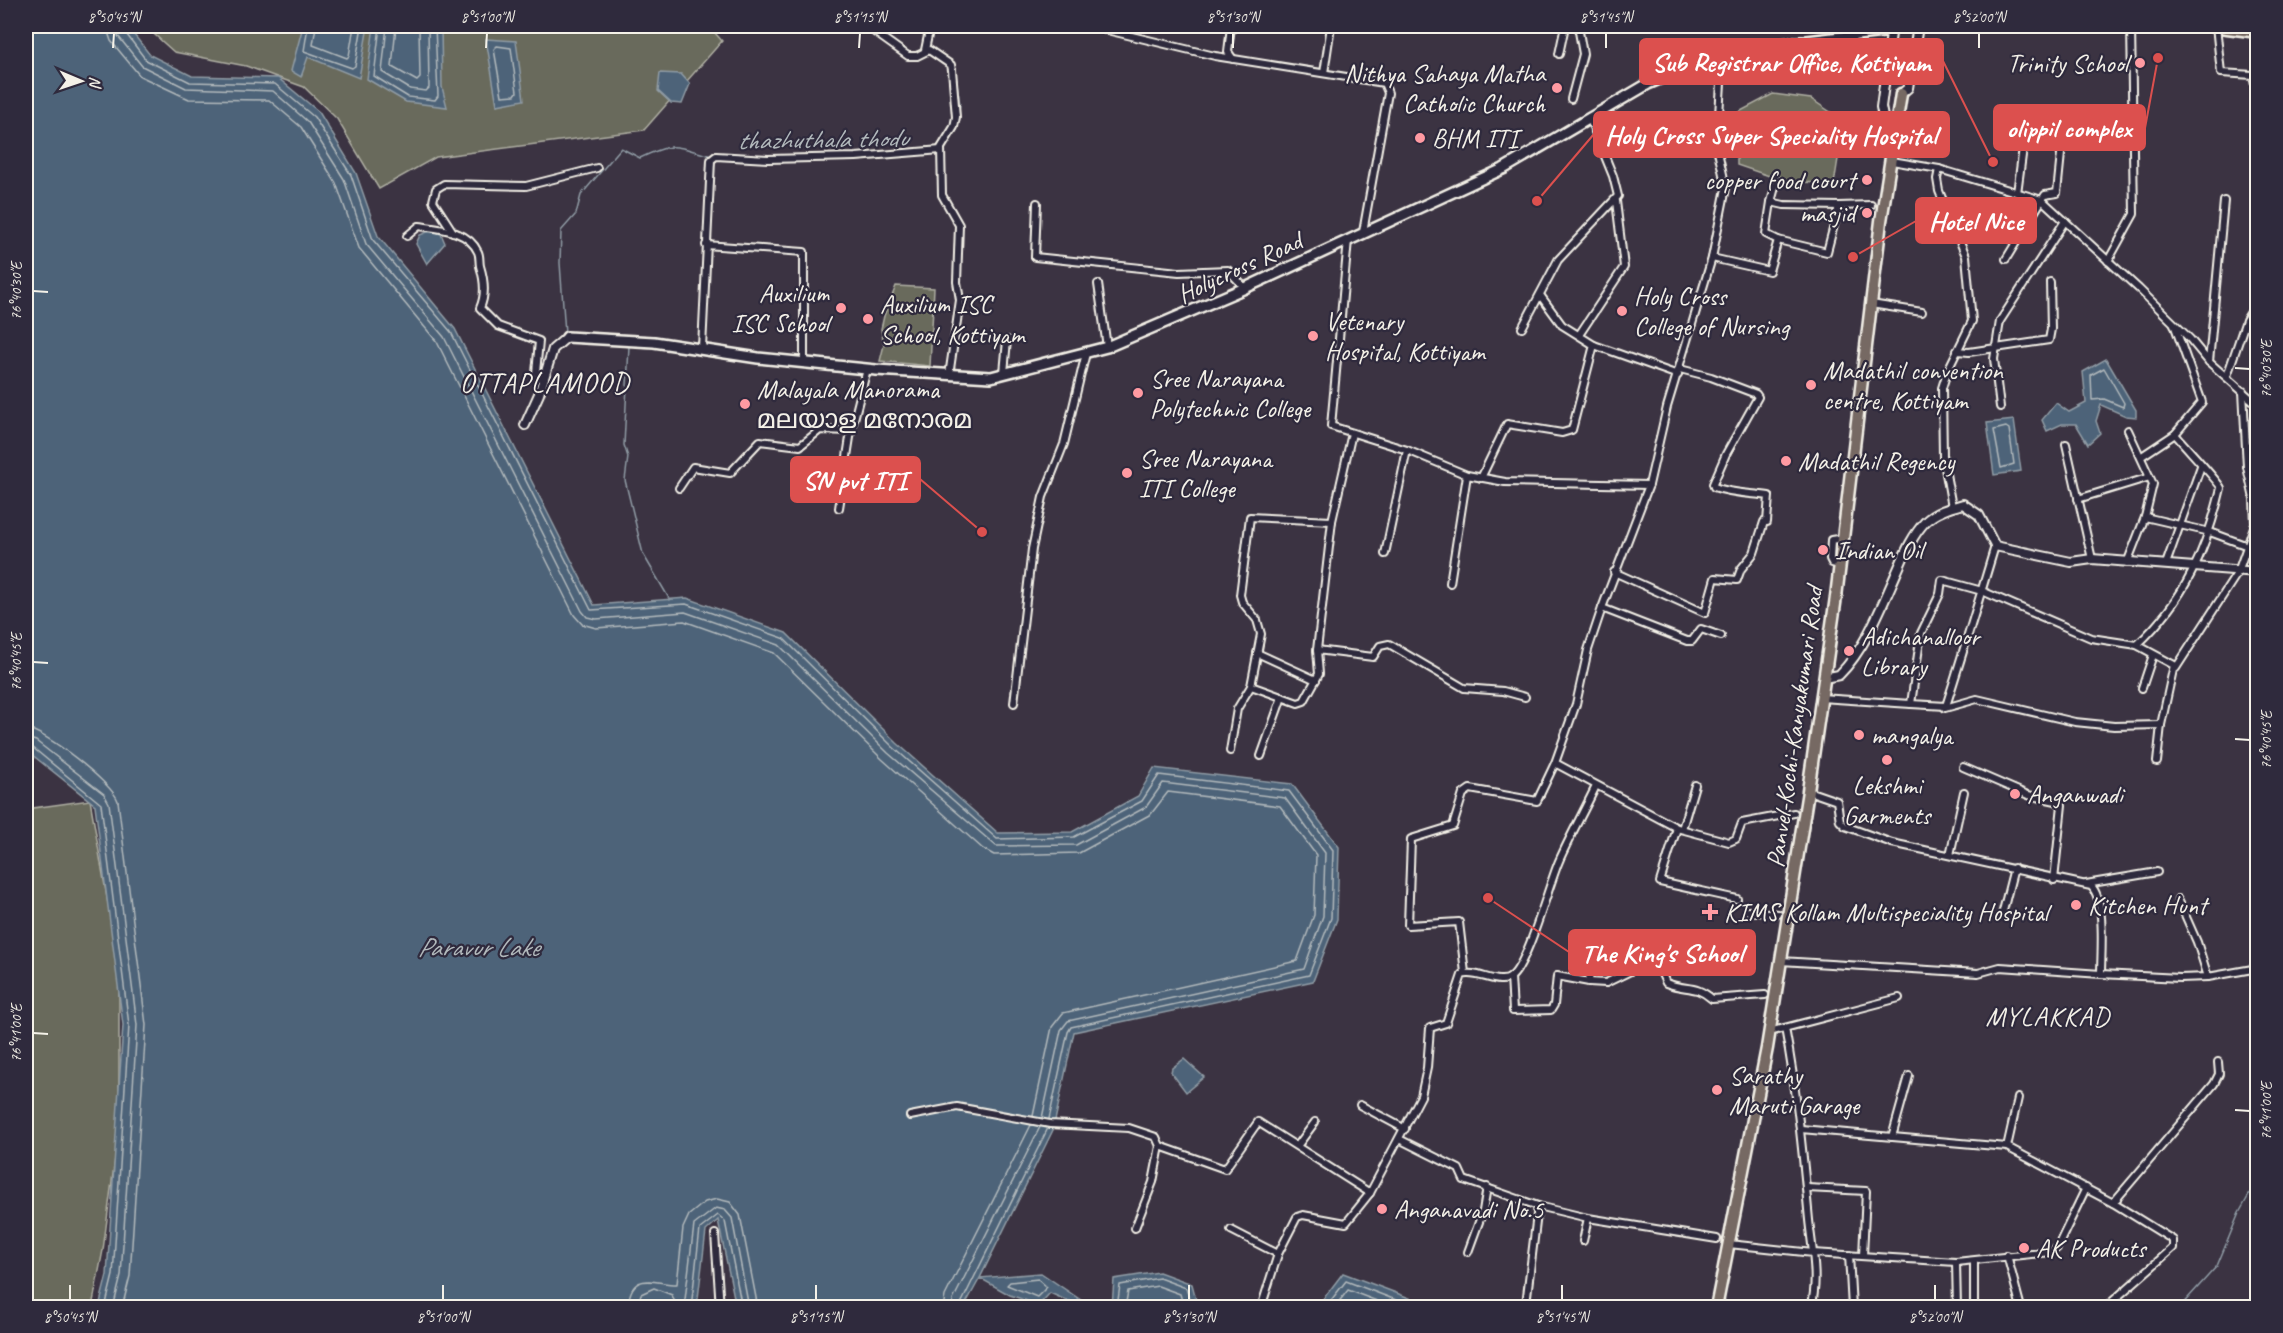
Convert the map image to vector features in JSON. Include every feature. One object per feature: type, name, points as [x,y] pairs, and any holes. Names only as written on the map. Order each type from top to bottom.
[{"type":"main road","points":[[2214,26],[2258,33]]},
{"type":"main road","name":"Holycross Road","points":[[564,339],[593,336],[702,348],[804,363],[948,376],[991,377],[1107,348],[1245,288],[1503,169],[1648,84],[1722,51],[1892,28]]},
{"type":"main road","points":[[1881,221],[1901,94]]},
{"type":"main road","points":[[1881,221],[1881,185],[1887,137]]},
{"type":"main road","name":"Panvel-Kochi-Kanyakumari Road","points":[[1716,1308],[1769,1032],[1808,791],[1844,537],[1881,221]]},
{"type":"street","points":[[866,26],[908,56],[917,56],[925,50],[930,26]]},
{"type":"street","points":[[1090,26],[1233,59],[1384,83],[1387,87],[1363,232]]},
{"type":"street","points":[[1231,26],[1228,52],[1233,59]]},
{"type":"street","points":[[1324,73],[1331,26]]},
{"type":"street","points":[[1559,54],[1565,26]]},
{"type":"street","points":[[1571,99],[1583,54],[1578,26]]},
{"type":"street","points":[[1901,94],[1908,88],[1918,26]]},
{"type":"street","points":[[2108,261],[2134,214],[2131,26]]},
{"type":"street","points":[[2214,26],[2221,73],[2254,76],[2258,100]]},
{"type":"street","points":[[1887,137],[1881,107],[1892,28]]},
{"type":"street","points":[[925,50],[934,52],[951,65],[954,75],[956,122],[941,150],[942,195],[959,225],[957,282],[960,300],[948,376]]},
{"type":"street","points":[[1465,973],[1459,922],[1408,925],[1410,839],[1453,826],[1463,794],[1470,789],[1537,801],[1555,762],[1576,704],[1588,650],[1614,572],[1649,485],[1656,448],[1712,258],[1726,188],[1717,147],[1722,51]]},
{"type":"street","points":[[1579,335],[1624,267],[1616,184],[1589,117]]},
{"type":"street","points":[[2006,259],[2042,200],[2046,195],[2058,193],[2063,134]]},
{"type":"street","points":[[2018,193],[2024,140]]},
{"type":"street","points":[[702,348],[709,172],[714,158],[856,157],[941,150]]},
{"type":"street","points":[[1892,161],[1940,169],[2042,200],[2173,322],[2209,362],[2258,405]]},
{"type":"street","points":[[453,232],[433,201],[436,189],[444,184],[526,186],[597,168]]},
{"type":"street","points":[[1940,169],[1937,179],[1939,191],[1953,221],[1968,267],[1972,321],[1942,388],[1943,457],[1952,507]]},
{"type":"street","points":[[1777,180],[1766,234],[1778,240],[1827,252],[1839,206]]},
{"type":"street","points":[[1522,328],[1558,260],[1616,201]]},
{"type":"street","points":[[2209,362],[2224,201]]},
{"type":"street","points":[[1772,202],[1784,205],[1871,206]]},
{"type":"street","points":[[1037,203],[1035,256],[1179,272],[1228,270],[1245,288]]},
{"type":"street","points":[[2000,407],[1995,370],[1996,348],[2003,315],[2065,221]]},
{"type":"street","points":[[407,236],[419,226],[453,232],[470,240],[478,252],[484,299],[480,308],[498,326],[539,341],[536,373],[544,379]]},
{"type":"street","points":[[1348,240],[1331,426],[1407,450],[1467,475],[1481,478],[1505,482],[1649,485]]},
{"type":"street","points":[[1712,258],[1768,271],[1778,240]]},
{"type":"street","points":[[706,245],[804,252],[804,363]]},
{"type":"street","points":[[1957,351],[1969,352],[2049,340],[2051,329],[2050,282]]},
{"type":"street","points":[[1098,284],[1107,348]]},
{"type":"street","points":[[1540,295],[1562,325],[1594,345],[1679,372],[1711,377],[1756,394],[1758,398],[1726,454],[1713,484],[1714,487],[1734,495],[1745,493],[1769,496],[1767,522],[1764,522],[1754,553],[1745,562],[1737,580],[1715,578],[1705,613],[1614,572]]},
{"type":"street","points":[[2227,376],[2246,320],[2258,301]]},
{"type":"street","points":[[1872,304],[1922,312]]},
{"type":"street","points":[[2142,456],[2175,434],[2202,400],[2173,322]]},
{"type":"street","points":[[525,424],[544,379],[553,349],[564,339]]},
{"type":"street","points":[[1004,373],[1007,340]]},
{"type":"street","points":[[1481,478],[1507,424],[1562,433],[1572,430],[1594,345]]},
{"type":"street","points":[[1014,703],[1032,549],[1043,497],[1064,444],[1086,353]]},
{"type":"street","points":[[840,508],[851,431],[867,369]]},
{"type":"street","points":[[2157,762],[2161,725],[2176,668],[2238,572],[2245,545],[2256,520],[2256,499],[2247,467],[2243,391]]},
{"type":"street","points":[[679,488],[693,467],[730,473],[760,441],[800,446],[820,430],[851,431]]},
{"type":"street","points":[[2127,563],[2145,517],[2153,484],[2128,430]]},
{"type":"street","points":[[1251,686],[1302,702],[1319,674],[1317,650],[1332,520],[1352,433]]},
{"type":"street","points":[[2137,645],[2160,623],[2197,567],[2210,532],[2221,485],[2201,466],[2175,434]]},
{"type":"street","points":[[2066,444],[2092,559]]},
{"type":"street","points":[[1385,554],[1407,450]]},
{"type":"street","points":[[2166,564],[2201,466]]},
{"type":"street","points":[[1450,583],[1467,475]]},
{"type":"street","points":[[2078,499],[2150,477]]},
{"type":"street","points":[[1824,678],[1839,675],[1852,659],[1871,627],[1908,546],[1918,531],[1933,516],[1963,504],[1972,508],[1987,528],[1995,546],[1945,708]]},
{"type":"street","points":[[1230,751],[1237,709],[1251,686],[1260,627],[1242,602],[1240,595],[1250,517],[1332,520]]},
{"type":"street","points":[[2145,517],[2210,532],[2245,545]]},
{"type":"street","points":[[1995,546],[2071,562],[2092,559],[2258,572]]},
{"type":"street","points":[[1238,550],[1246,551]]},
{"type":"street","points":[[1911,704],[1914,668],[1921,633],[1933,612],[1942,580],[1982,591],[2091,638],[2137,645],[2176,668]]},
{"type":"street","points":[[1602,608],[1687,642],[1692,641],[1701,629],[1720,636]]},
{"type":"street","points":[[1317,650],[1373,657],[1380,646],[1389,644],[1464,688],[1503,691],[1525,697]]},
{"type":"street","points":[[1257,653],[1316,680]]},
{"type":"street","points":[[2142,688],[2153,655]]},
{"type":"street","points":[[1261,756],[1282,697]]},
{"type":"street","points":[[1820,698],[1945,708],[1977,699],[2075,722],[2114,726],[2161,725]]},
{"type":"street","points":[[1555,762],[1680,829],[1731,842],[1736,839],[1742,823],[1794,813]]},
{"type":"street","points":[[1963,767],[2028,795],[2056,801],[2062,805],[2054,880]]},
{"type":"street","points":[[1695,785],[1660,882],[1737,899]]},
{"type":"street","points":[[1596,786],[1559,861],[1531,940],[1511,977],[1512,1008],[1516,1012],[1551,1010],[1554,1005],[1557,976],[1606,983],[1655,959],[1666,984],[1680,988],[1701,989],[1712,999],[1765,995]]},
{"type":"street","points":[[1808,791],[1837,801],[1840,821],[1845,826],[1892,843],[1976,863],[2014,868],[2054,880],[2085,885],[2157,873]]},
{"type":"street","points":[[1950,855],[1964,792]]},
{"type":"street","points":[[2002,915],[2014,868]]},
{"type":"street","points":[[2085,885],[2096,892],[2102,934],[2101,974]]},
{"type":"street","points":[[2178,899],[2197,942],[2208,977]]},
{"type":"street","points":[[1748,911],[1779,914]]},
{"type":"street","points":[[1589,982],[1591,960]]},
{"type":"street","points":[[1781,961],[1978,973],[2000,967],[2101,974],[2208,977],[2258,968]]},
{"type":"street","points":[[1465,973],[1504,979],[1511,977]]},
{"type":"street","points":[[1261,1308],[1278,1254],[1290,1229],[1300,1215],[1346,1223],[1370,1192],[1421,1095],[1427,1068],[1430,1028],[1446,1023],[1460,978],[1465,973]]},
{"type":"street","points":[[1769,1032],[1899,998]]},
{"type":"street","points":[[1785,1028],[1800,1129],[1813,1252],[1815,1293],[1811,1308]]},
{"type":"street","points":[[2113,1203],[2214,1084],[2219,1074],[2218,1062]]},
{"type":"street","points":[[1892,1137],[1909,1076]]},
{"type":"street","points":[[2007,1147],[2018,1098]]},
{"type":"street","points":[[1360,1105],[1405,1129]]},
{"type":"street","points":[[910,1116],[957,1107],[1050,1124],[1129,1128],[1156,1137],[1161,1146],[1224,1169],[1256,1122],[1298,1145],[1370,1192]]},
{"type":"street","points":[[1298,1145],[1315,1122]]},
{"type":"street","points":[[1800,1129],[2007,1147],[2113,1203],[2174,1244],[2173,1248],[2106,1307]]},
{"type":"street","points":[[1399,1139],[1459,1169],[1464,1180],[1538,1206],[1588,1218],[1717,1239]]},
{"type":"street","points":[[1135,1228],[1153,1182],[1161,1146]]},
{"type":"street","points":[[1468,1252],[1483,1211],[1487,1187]]},
{"type":"street","points":[[1807,1188],[1866,1191],[1863,1256]]},
{"type":"street","points":[[1729,1244],[1956,1262],[1974,1262],[2007,1255],[2054,1251],[2086,1188]]},
{"type":"street","points":[[1538,1206],[1526,1304],[1540,1308]]},
{"type":"street","points":[[1583,1241],[1588,1218]]},
{"type":"street","points":[[1231,1230],[1278,1254]]},
{"type":"street","points":[[715,1234],[720,1308]]},
{"type":"street","points":[[1849,1255],[1852,1308]]},
{"type":"street","points":[[2007,1255],[2021,1308]]},
{"type":"street","points":[[1956,1262],[1957,1308]]},
{"type":"street","points":[[1974,1262],[1974,1308]]},
{"type":"green space","points":[[145,26],[709,26],[722,41],[644,130],[436,157],[379,189],[337,119],[304,87],[246,66],[174,52]]},
{"type":"green space","points":[[1773,94],[1811,99],[1844,121],[1834,184],[1784,181],[1737,165],[1737,113]]},
{"type":"green space","points":[[896,286],[934,288],[930,366],[880,361],[884,345],[881,329]]},
{"type":"green space","points":[[90,800],[119,967],[119,1127],[103,1250],[92,1307],[26,1307],[26,809]]},
{"type":"water","name":"Paravur Lake","points":[[26,26],[127,26],[150,55],[192,76],[278,78],[319,112],[356,173],[378,236],[455,329],[594,605],[687,598],[786,633],[897,743],[998,833],[1072,832],[1138,796],[1154,768],[1292,784],[1339,847],[1337,919],[1313,981],[1074,1032],[1053,1130],[964,1307],[736,1307],[718,1220],[706,1231],[697,1307],[673,1307],[652,1301],[650,1308],[99,1307],[107,1275],[123,1025],[95,805],[26,750]]},
{"type":"water","points":[[303,26],[368,26],[359,78],[308,57],[301,77],[291,71]]},
{"type":"water","points":[[374,26],[441,26],[442,87],[447,107],[406,102],[367,79]]},
{"type":"water","points":[[486,39],[516,41],[524,100],[497,105]]},
{"type":"water","points":[[660,73],[681,74],[690,84],[682,104],[671,103],[658,91]]},
{"type":"water","points":[[432,230],[441,234],[445,243],[427,264],[416,244],[420,235]]},
{"type":"water","points":[[2106,359],[2136,410],[2136,417],[2126,416],[2101,405],[2096,421],[2100,433],[2088,444],[2076,424],[2062,424],[2047,431],[2042,420],[2056,403],[2069,412],[2086,403],[2083,372]]},
{"type":"water","points":[[2014,420],[2021,471],[1994,475],[1987,423]]},
{"type":"water","points":[[1184,1059],[1204,1077],[1186,1092],[1171,1072],[1172,1068]]},
{"type":"water","points":[[1159,1272],[1192,1284],[1198,1307],[1112,1307],[1114,1279]]},
{"type":"water","points":[[1041,1273],[1091,1307],[1081,1307],[1050,1293],[1039,1305],[1010,1295],[980,1278]]},
{"type":"water","points":[[1343,1273],[1420,1302],[1428,1307],[1317,1307]]},
{"type":"waterway","points":[[872,26],[878,31]]},
{"type":"waterway","points":[[884,35],[911,53],[921,50]]},
{"type":"waterway","points":[[930,47],[948,60]]},
{"type":"waterway","points":[[955,68],[960,105],[957,125]]},
{"type":"waterway","points":[[947,143],[956,130]]},
{"type":"waterway","name":"thazhuthala thodu","points":[[565,333],[560,263],[561,231],[576,214],[581,195],[621,148],[640,158],[670,147],[712,156]]},
{"type":"waterway","name":"thazhuthala thodu","points":[[884,158],[924,154]]},
{"type":"waterway","name":"thazhuthala thodu","points":[[725,159],[738,160]]},
{"type":"waterway","name":"thazhuthala thodu","points":[[629,346],[624,445],[628,457],[625,480],[643,554],[670,600]]},
{"type":"waterway","points":[[2179,1308],[2217,1266],[2239,1213],[2258,1179]]},
{"type":"place","name":"olippil complex","points":[[2158,58]]},
{"type":"place","name":"Trinity School","points":[[2140,63]]},
{"type":"place","name":"Nithya Sahaya Matha Catholic Church","points":[[1557,88]]},
{"type":"place","name":"BHM ITI","points":[[1420,138]]},
{"type":"place","name":"Sub Registrar Office, Kottiyam","points":[[1993,162]]},
{"type":"place","name":"copper food court","points":[[1867,180]]},
{"type":"place","name":"Holy Cross Super Speciality Hospital","points":[[1537,201]]},
{"type":"place","name":"masjid","points":[[1867,213]]},
{"type":"place","name":"Hotel Nice","points":[[1853,257]]},
{"type":"place","name":"Auxilium ISC School","points":[[841,308]]},
{"type":"place","name":"Holy Cross College of Nursing","points":[[1622,311]]},
{"type":"place","name":"Auxilium ISC School, Kottiyam","points":[[868,319]]},
{"type":"place","name":"Vetenary Hospital, Kottiyam","points":[[1313,336]]},
{"type":"place","name":"Madathil convention centre, Kottiyam","points":[[1811,385]]},
{"type":"place","name":"Sree Narayana Polytechnic College","points":[[1138,393]]},
{"type":"place","name":"Malayala Manorama മലയാള മനോരമ","points":[[745,404]]},
{"type":"place","name":"Madathil Regency","points":[[1786,461]]},
{"type":"place","name":"Sree Narayana ITI College","points":[[1127,473]]},
{"type":"place","name":"SN pvt ITI","points":[[982,532]]},
{"type":"place","name":"Indian Oil","points":[[1823,550]]},
{"type":"place","name":"Adichanalloor Library","points":[[1849,651]]},
{"type":"place","name":"mangalya","points":[[1859,735]]},
{"type":"place","name":"Lekshmi Garments","points":[[1887,760]]},
{"type":"place","name":"Anganwadi","points":[[2015,794]]},
{"type":"place","name":"The King's School","points":[[1488,898]]},
{"type":"place","name":"Kitchen Hunt","points":[[2076,905]]},
{"type":"place","name":"KIMS Kollam Multispeciality Hospital","points":[[1710,912]]},
{"type":"place","name":"Sarathy Maruti Garage","points":[[1717,1090]]},
{"type":"place","name":"Anganavadi No.5","points":[[1382,1209]]},
{"type":"place","name":"AK Products","points":[[2024,1248]]},
{"type":"district","name":"OTTAPLAMOOD","points":[[545,382]]},
{"type":"district","name":"MYLAKKAD","points":[[2048,1016]]}]
